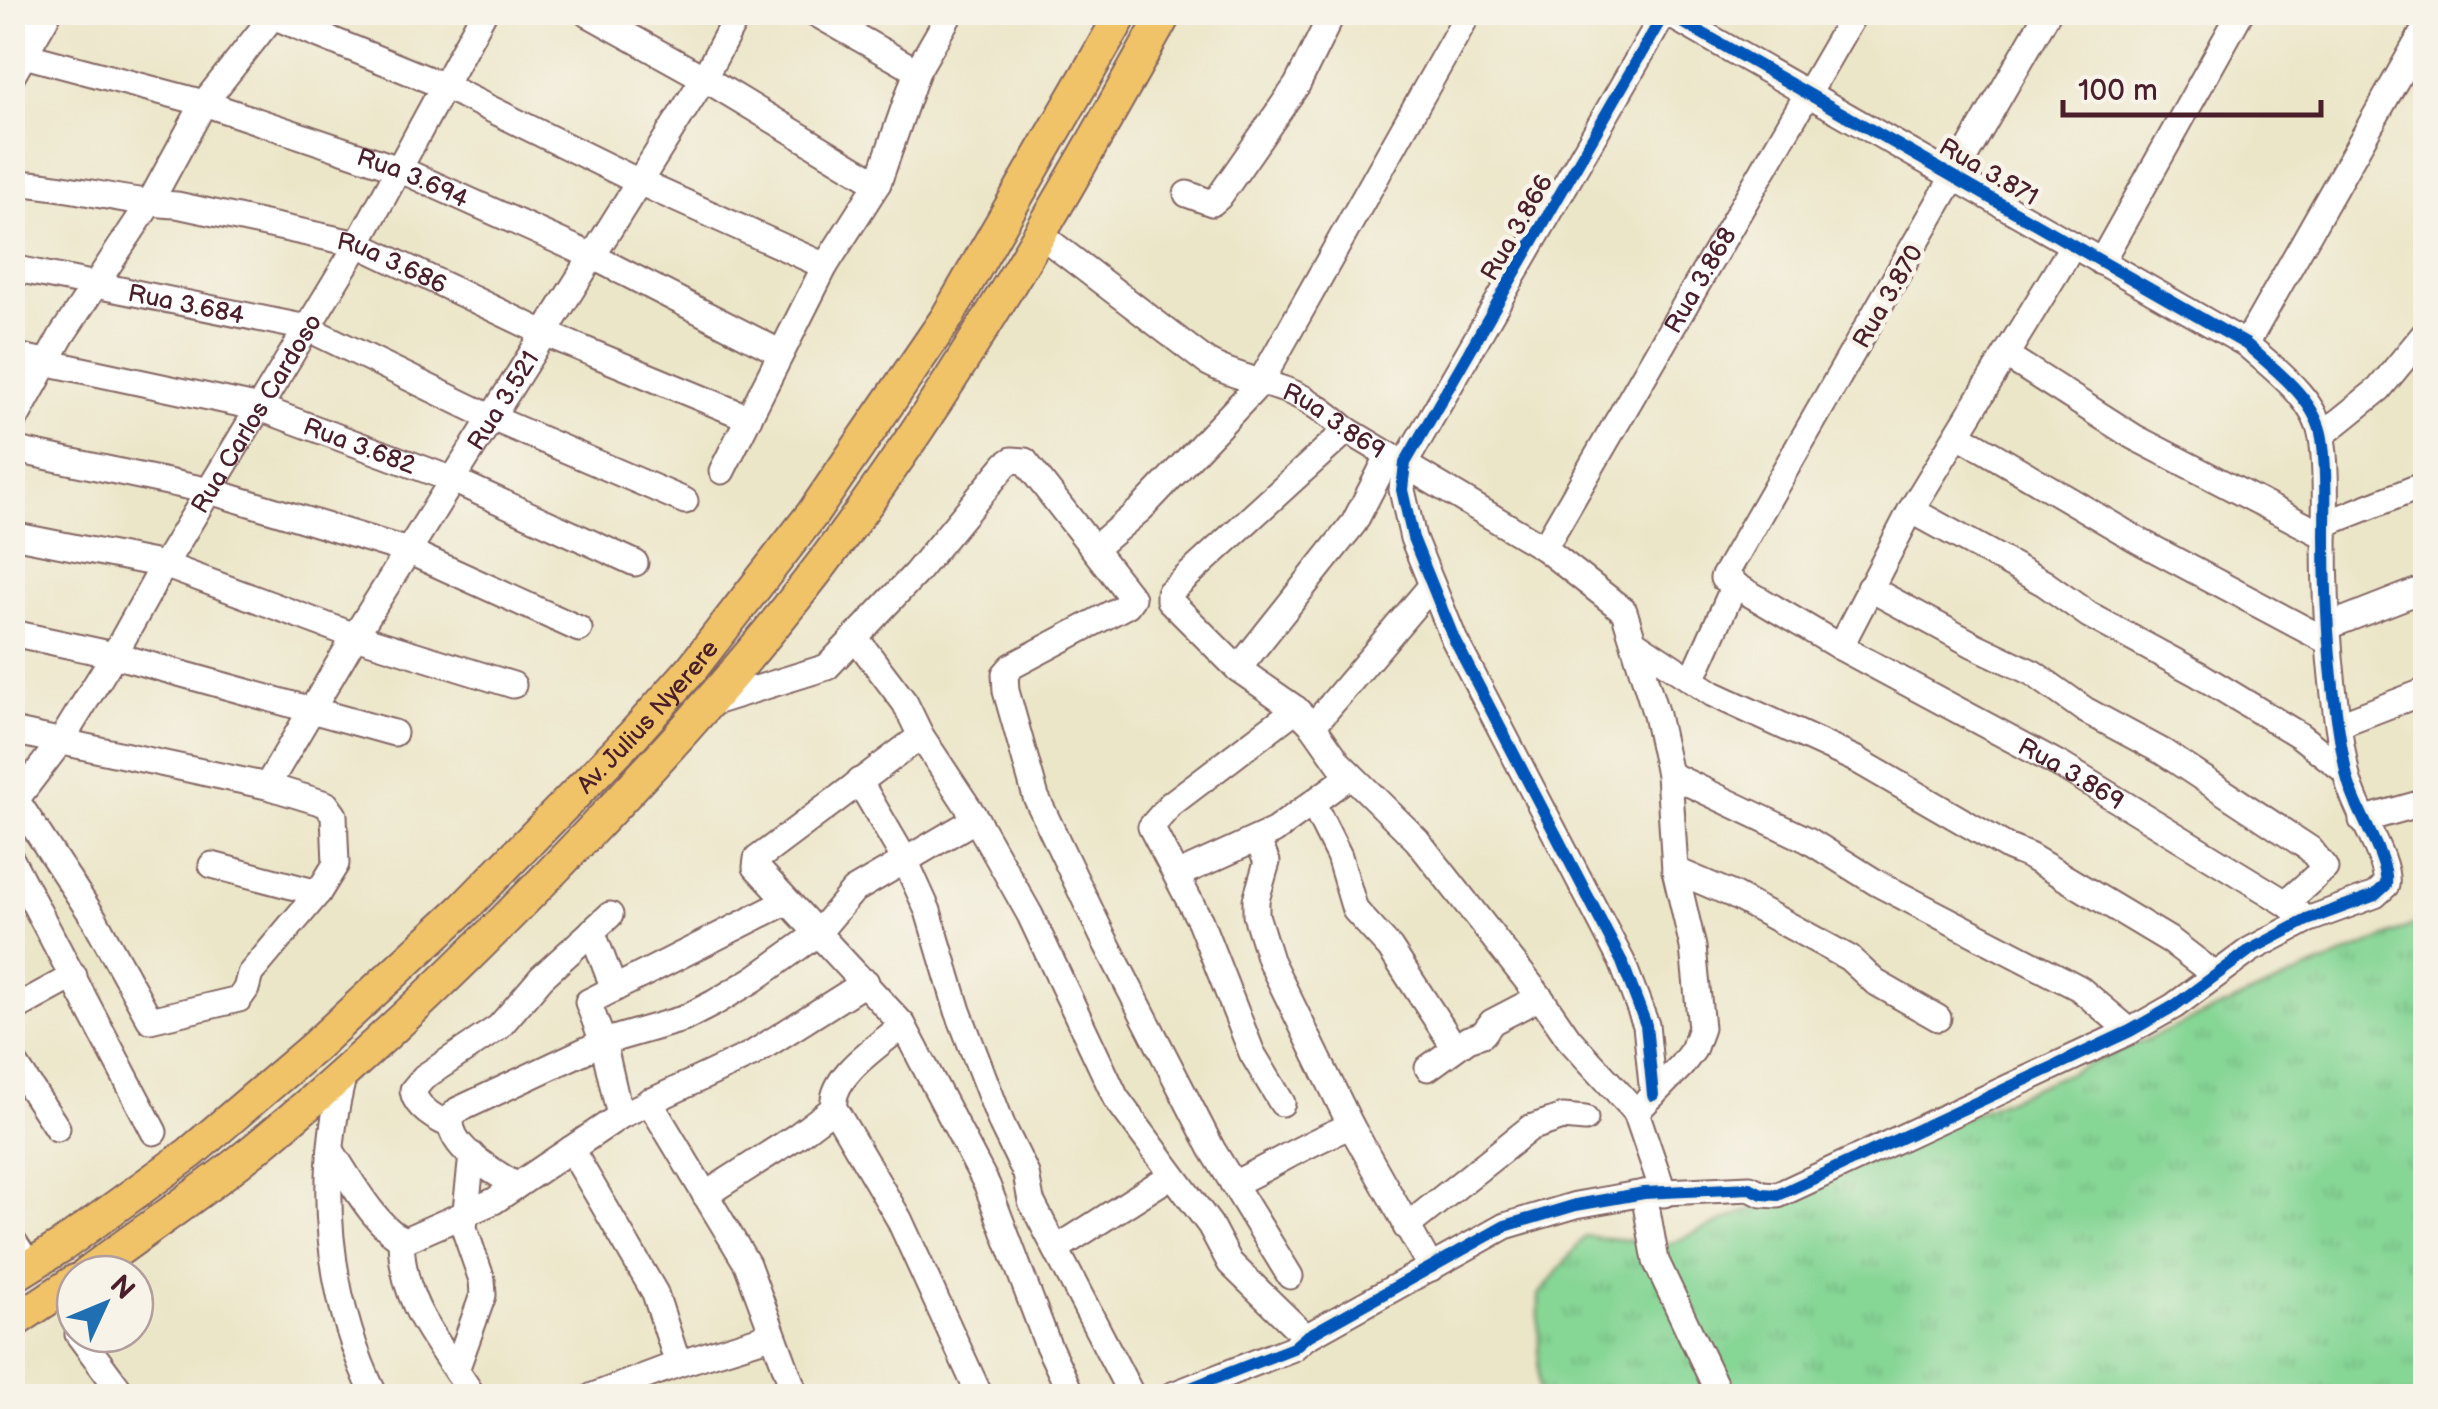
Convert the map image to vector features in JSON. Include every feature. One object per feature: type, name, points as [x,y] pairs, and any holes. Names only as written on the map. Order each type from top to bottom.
[{"type":"main road","name":"Av. Julius Nyerere","points":[[18,1261],[63,1245],[190,1153],[314,1047],[463,909],[634,735],[690,671],[813,512],[946,319],[1123,12]]},
{"type":"main road","name":"Av. Julius Nyerere","points":[[113,1254],[252,1152],[344,1074],[492,935],[708,704],[843,536],[976,342],[1166,12]]},
{"type":"main road","points":[[63,1245],[70,1254]]},
{"type":"main road","points":[[12,1323],[55,1295]]},
{"type":"street","points":[[16,12],[45,18],[18,65]]},
{"type":"street","name":"Rua Carlos Cardoso","points":[[15,803],[61,741],[114,656],[164,565],[358,244],[484,12]]},
{"type":"street","points":[[584,12],[704,78],[878,183]]},
{"type":"street","name":"Rua 3.521","points":[[268,786],[354,636],[640,182],[739,12]]},
{"type":"street","points":[[813,12],[916,71]]},
{"type":"street","points":[[722,471],[825,266],[878,183],[916,71],[951,12]]},
{"type":"street","points":[[1187,194],[1212,203],[1219,197],[1296,85],[1333,12]]},
{"type":"street","points":[[1094,549],[1142,509],[1260,383],[1469,12]]},
{"type":"street","name":"Rua 3.871","points":[[1666,12],[2246,344],[2306,404],[2322,435]]},
{"type":"street","name":"Rua 3.866","points":[[1238,669],[1354,522],[1397,459],[1666,12]]},
{"type":"street","name":"Rua 3.868","points":[[1544,548],[1855,12]]},
{"type":"street","name":"Rua 3.870","points":[[1692,680],[1729,581],[2048,12]]},
{"type":"street","points":[[2101,262],[2241,12]]},
{"type":"street","points":[[12,424],[94,284],[149,204],[204,103],[271,14],[444,86],[640,182],[825,266]]},
{"type":"street","points":[[2246,344],[2426,27]]},
{"type":"street","name":"Rua 3.694","points":[[18,65],[204,103],[399,169],[592,256],[781,353]]},
{"type":"street","name":"Rua 3.686","points":[[12,183],[177,205],[358,244],[544,333],[749,418]]},
{"type":"street","name":"Rua 3.869","points":[[1041,235],[1207,362],[1228,374],[1303,398],[1347,430],[1544,548],[1624,611],[1636,642]]},
{"type":"street","points":[[1840,646],[1911,510],[2074,246]]},
{"type":"street","name":"Rua 3.684","points":[[12,268],[307,328],[492,418],[685,501]]},
{"type":"street","points":[[1170,1396],[1278,1355],[1505,1226],[1532,1216],[1654,1193],[1753,1188],[1762,1194],[1778,1195],[2130,1031],[2174,1006],[2250,950],[2307,920],[2375,895],[2386,885],[2385,863],[2352,800],[2328,634],[2322,435],[2379,390],[2426,332]]},
{"type":"street","name":"Rua 3.682","points":[[12,355],[260,408],[453,480],[635,563]]},
{"type":"street","points":[[2006,356],[2134,437],[2325,530]]},
{"type":"street","points":[[1347,430],[1168,596],[1238,669],[1305,717],[1351,775],[1417,840],[1569,1039],[1644,1104]]},
{"type":"street","points":[[1959,435],[2140,542],[2328,634]]},
{"type":"street","points":[[12,448],[210,490],[408,551],[579,630]]},
{"type":"street","points":[[1397,459],[1405,516],[1454,639],[1622,962],[1646,1025],[1644,1104],[1654,1193],[1656,1261],[1720,1396]]},
{"type":"street","points":[[708,704],[826,667],[916,573],[1012,460],[1025,461],[1131,593],[1130,602],[1012,666],[1006,674],[1006,691],[1036,797],[1102,935],[1234,1184],[1290,1276]]},
{"type":"street","points":[[2325,530],[2426,484]]},
{"type":"street","points":[[1911,510],[2044,583],[2088,615],[2198,674],[2299,735],[2345,771]]},
{"type":"street","points":[[12,535],[164,565],[354,636],[513,685]]},
{"type":"street","name":"Rua 3.869","points":[[1729,581],[2062,766],[2286,903],[2307,920]]},
{"type":"street","points":[[1282,1103],[1252,1053],[1200,921],[1152,831],[1152,824],[1170,804],[1305,717],[1432,585]]},
{"type":"street","points":[[1869,588],[2033,672],[2085,710],[2163,752],[2310,849],[2325,868],[2286,903]]},
{"type":"street","points":[[2328,634],[2426,588]]},
{"type":"street","points":[[12,633],[114,656],[394,733]]},
{"type":"street","points":[[855,636],[905,703],[921,736],[976,819],[1030,916],[1116,1098],[1210,1224],[1230,1263],[1306,1337]]},
{"type":"street","points":[[1636,642],[1670,774],[1675,870],[1693,947],[1701,1028],[1687,1058],[1644,1104]]},
{"type":"street","points":[[1636,642],[1712,694],[1857,760],[2025,854],[2171,941],[2215,975]]},
{"type":"street","points":[[2340,724],[2426,691]]},
{"type":"street","points":[[12,731],[268,786],[326,804],[334,814],[336,864],[318,893],[250,974],[239,1000],[150,1020],[95,920],[15,803]]},
{"type":"street","points":[[921,736],[757,859],[756,867],[902,1024],[986,1185],[1047,1343],[1072,1396]]},
{"type":"street","points":[[1670,774],[1808,840],[1878,883],[2036,964],[2097,1000],[2130,1031]]},
{"type":"street","points":[[1177,875],[1257,838],[1314,804],[1351,775]]},
{"type":"street","points":[[859,781],[905,860],[928,910],[958,1011],[1002,1125],[1026,1174],[1030,1201],[1132,1396]]},
{"type":"street","points":[[2362,820],[2426,802]]},
{"type":"street","points":[[1314,804],[1339,856],[1355,910],[1390,948],[1455,1048]]},
{"type":"street","points":[[516,1186],[472,1155],[453,1136],[450,1125],[458,1110],[603,1042],[683,1019],[754,980],[817,934],[853,890],[976,819]]},
{"type":"street","points":[[1257,838],[1267,862],[1256,908],[1270,960],[1352,1126],[1431,1268]]},
{"type":"street","points":[[12,861],[154,1132]]},
{"type":"street","points":[[212,864],[318,893]]},
{"type":"street","points":[[1675,870],[1731,894],[1849,958],[1876,982],[1938,1018]]},
{"type":"street","points":[[620,1116],[603,1042],[588,1005],[786,902]]},
{"type":"street","points":[[450,1125],[416,1101],[413,1090],[424,1077],[499,1026],[542,978],[601,923],[614,990]]},
{"type":"street","points":[[12,1010],[74,976]]},
{"type":"street","points":[[332,1152],[381,1221],[405,1240],[516,1186],[620,1116],[752,1054],[866,982]]},
{"type":"street","points":[[1428,1068],[1483,1034],[1495,1020],[1540,997]]},
{"type":"street","points":[[902,1024],[842,1078],[834,1092],[834,1108],[899,1219],[980,1396]]},
{"type":"street","points":[[12,1059],[58,1128]]},
{"type":"street","points":[[344,1074],[328,1174],[335,1271],[351,1344],[375,1396]]},
{"type":"street","points":[[649,1101],[747,1264],[796,1396]]},
{"type":"street","points":[[705,1195],[834,1108]]},
{"type":"street","points":[[1406,1226],[1530,1128],[1563,1116],[1585,1119]]},
{"type":"street","points":[[964,1142],[1002,1125]]},
{"type":"street","points":[[1234,1184],[1292,1156],[1313,1140],[1352,1126]]},
{"type":"street","points":[[571,1149],[655,1294],[678,1364]]},
{"type":"street","points":[[456,1370],[483,1295],[482,1280],[465,1234],[472,1155]]},
{"type":"street","points":[[1056,1249],[1172,1175]]},
{"type":"street","points":[[401,1239],[402,1265],[415,1308],[473,1396]]},
{"type":"street","points":[[593,1396],[678,1364],[771,1336]]},
{"type":"street","points":[[92,1354],[124,1396]]},
{"type":"green space","points":[[2425,920],[2425,1396],[1538,1396],[1539,1295],[1585,1236],[1670,1244]]},
{"type":"cycle path","points":[[1170,1396],[1293,1348],[1306,1337],[1505,1226],[1576,1205],[1644,1193],[1750,1188],[1778,1195],[2130,1031],[2174,1006],[2250,950],[2307,920],[2375,895],[2386,885],[2382,861],[2350,786],[2341,743],[2328,625],[2324,450],[2318,424],[2303,398],[2246,344],[1665,12],[1405,463],[1402,490],[1413,538],[1454,639],[1622,962],[1646,1025],[1653,1095]]}]
